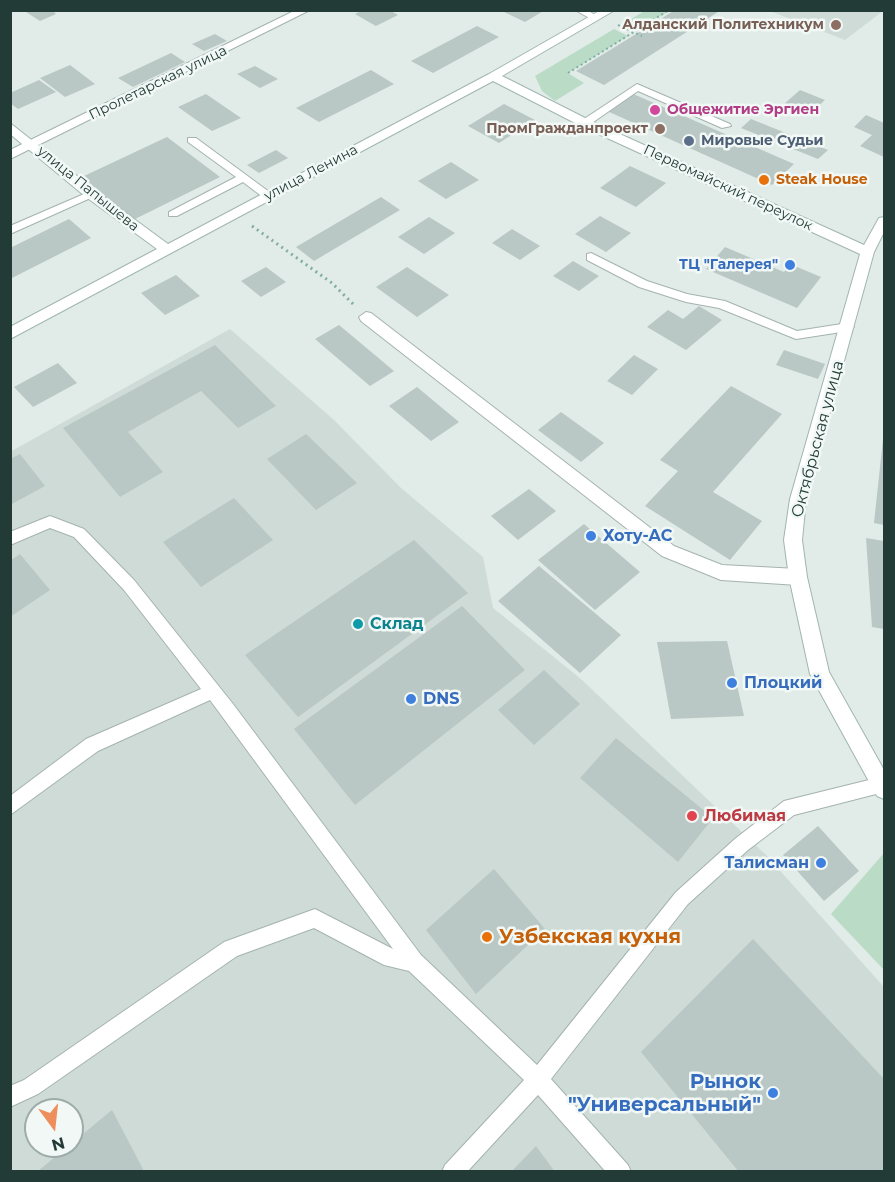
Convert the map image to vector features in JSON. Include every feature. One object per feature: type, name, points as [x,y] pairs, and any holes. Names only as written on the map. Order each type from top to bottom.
[{"type":"main road","name":"Пролетарская улица","points":[[10,155],[305,10]]},
{"type":"main road","name":"улица Ленина","points":[[10,334],[493,76],[610,10]]},
{"type":"main road","name":"Первомайский переулок","points":[[493,76],[585,123],[867,252]]},
{"type":"main road","name":"улица Папышева","points":[[10,126],[91,194],[167,250]]},
{"type":"main road","name":"Октябрьская улица","points":[[883,787],[820,674],[798,577],[793,540],[798,499],[848,327],[867,252],[885,221]]},
{"type":"main road","points":[[366,317],[668,551],[721,572],[798,577]]},
{"type":"lane","points":[[579,10],[596,18]]},
{"type":"lane","points":[[585,123],[637,87],[726,126]]},
{"type":"lane","points":[[192,140],[268,196]]},
{"type":"lane","points":[[173,214],[243,178]]},
{"type":"lane","points":[[10,231],[91,194]]},
{"type":"lane","points":[[591,257],[643,284],[686,298],[721,304],[796,335],[848,327]]},
{"type":"lane","points":[[10,539],[50,522],[79,533],[129,585],[213,691],[323,836],[414,962],[538,1080],[621,1172]]},
{"type":"lane","points":[[10,807],[92,745],[213,691]]},
{"type":"lane","points":[[452,1172],[538,1080],[682,898],[742,844],[790,807],[883,787]]},
{"type":"lane","points":[[10,1097],[31,1087],[231,950],[315,918],[391,958],[414,962]]},
{"type":"path","points":[[568,74],[669,10]]},
{"type":"path","points":[[234,213],[332,283],[366,317]]},
{"type":"shaded area","name":"Алданский Политехникум","points":[[770,11],[883,11],[845,40]]},
{"type":"shaded area","points":[[230,329],[334,420],[401,488],[483,557],[493,608],[581,679],[766,855],[884,987],[884,1171],[11,1171],[10,452]]},
{"type":"green space","points":[[646,10],[669,11],[637,30],[623,24]]},
{"type":"green space","points":[[614,29],[628,36],[568,73],[584,83],[555,101],[542,91],[535,76]]},
{"type":"green space","points":[[884,853],[884,970],[831,914]]},
{"type":"building","points":[[52,10],[56,14],[40,21],[26,12]]},
{"type":"building","points":[[363,10],[389,10],[398,15],[376,26],[355,14]]},
{"type":"building","points":[[500,10],[545,10],[525,22]]},
{"type":"building","points":[[675,10],[721,10],[604,85],[576,71]]},
{"type":"building","points":[[477,26],[499,37],[433,73],[411,61]]},
{"type":"building","points":[[215,34],[227,41],[204,51],[192,44]]},
{"type":"building","points":[[171,53],[185,62],[133,87],[118,78]]},
{"type":"building","points":[[70,65],[95,84],[65,97],[40,78]]},
{"type":"building","points":[[255,66],[278,79],[260,88],[237,74]]},
{"type":"building","points":[[371,70],[394,84],[319,122],[296,108]]},
{"type":"building","points":[[39,80],[56,92],[18,109],[10,103],[10,93]]},
{"type":"building","points":[[800,90],[825,100],[809,115],[784,104]]},
{"type":"building","points":[[631,93],[794,164],[772,185],[607,111]]},
{"type":"building","points":[[206,94],[241,118],[212,131],[178,107]]},
{"type":"building","points":[[504,104],[535,120],[499,143],[468,126]]},
{"type":"building","points":[[866,115],[884,123],[884,157],[860,146],[872,135],[854,127]]},
{"type":"building","points":[[751,119],[828,150],[818,159],[741,128]]},
{"type":"building","points":[[167,137],[220,177],[133,220],[82,177]]},
{"type":"building","points":[[276,150],[288,158],[259,173],[247,165]]},
{"type":"building","points":[[451,162],[479,180],[446,199],[418,181]]},
{"type":"building","points":[[630,166],[666,183],[636,207],[600,188]]},
{"type":"building","points":[[381,197],[400,210],[314,261],[296,247]]},
{"type":"building","points":[[600,216],[631,233],[606,252],[575,234]]},
{"type":"building","points":[[429,217],[455,233],[424,254],[398,237]]},
{"type":"building","points":[[69,219],[91,238],[10,279],[10,248]]},
{"type":"building","points":[[512,229],[540,246],[520,260],[492,243]]},
{"type":"building","points":[[725,247],[784,272],[790,264],[821,277],[797,308],[706,269]]},
{"type":"building","points":[[573,261],[599,276],[579,291],[553,276]]},
{"type":"building","points":[[266,267],[286,282],[261,297],[241,281]]},
{"type":"building","points":[[407,267],[449,295],[417,317],[376,287]]},
{"type":"building","points":[[176,275],[200,296],[165,315],[141,293]]},
{"type":"building","points":[[699,306],[722,320],[686,350],[647,327],[668,310],[683,319]]},
{"type":"building","points":[[339,325],[394,371],[370,386],[315,339]]},
{"type":"building","points":[[215,345],[276,406],[238,428],[201,391],[128,432],[163,472],[120,497],[63,428]]},
{"type":"building","points":[[784,350],[825,364],[818,379],[776,365]]},
{"type":"building","points":[[634,355],[658,369],[632,395],[607,381]]},
{"type":"building","points":[[58,363],[77,383],[33,407],[14,387]]},
{"type":"building","points":[[731,386],[782,414],[713,492],[762,521],[730,560],[645,506],[678,471],[660,460]]},
{"type":"building","points":[[417,387],[459,422],[431,441],[389,406]]},
{"type":"building","points":[[561,412],[604,443],[581,462],[538,430]]},
{"type":"building","points":[[306,434],[357,483],[316,510],[267,459]]},
{"type":"building","points":[[884,439],[884,525],[874,523]]},
{"type":"building","points":[[20,454],[45,486],[10,505],[10,459]]},
{"type":"building","points":[[529,489],[556,511],[518,540],[491,516]]},
{"type":"building","points":[[234,498],[273,540],[201,587],[163,542]]},
{"type":"building","points":[[584,524],[640,572],[595,610],[538,560]]},
{"type":"building","points":[[866,538],[884,541],[884,629],[872,627]]},
{"type":"building","name":"Склад","points":[[414,540],[468,593],[298,717],[245,655]]},
{"type":"building","points":[[20,554],[50,590],[10,617],[10,561]]},
{"type":"building","points":[[539,566],[621,635],[580,673],[498,601]]},
{"type":"building","name":"DNS","points":[[462,606],[525,670],[355,805],[294,729]]},
{"type":"building","points":[[727,641],[744,716],[671,719],[657,642]]},
{"type":"building","points":[[544,670],[580,704],[534,745],[498,710]]},
{"type":"building","points":[[616,738],[713,818],[678,862],[580,778]]},
{"type":"building","name":"Талисман","points":[[818,826],[859,871],[824,901],[783,855]]},
{"type":"building","points":[[494,869],[545,929],[476,994],[426,930]]},
{"type":"building","points":[[753,939],[884,1079],[884,1172],[739,1172],[641,1052]]},
{"type":"building","points":[[112,1110],[143,1169],[140,1172],[37,1172],[54,1158],[84,1158],[84,1133]]},
{"type":"building","points":[[536,1146],[555,1172],[511,1172]]},
{"type":"place","name":"Алданский Политехникум","points":[[836,25]]},
{"type":"place","name":"Общежитие Эргиен","points":[[655,110]]},
{"type":"place","name":"ПромГражданпроект","points":[[660,129]]},
{"type":"place","name":"Мировые Судьи","points":[[689,141]]},
{"type":"place","name":"Steak House","points":[[764,180]]},
{"type":"place","name":"ТЦ \"Галерея\"","points":[[790,265]]},
{"type":"place","name":"Хоту-АС","points":[[591,536]]},
{"type":"place","name":"Склад","points":[[358,624]]},
{"type":"place","name":"Плоцкий","points":[[732,683]]},
{"type":"place","name":"DNS","points":[[411,699]]},
{"type":"place","name":"Любимая","points":[[692,816]]},
{"type":"place","name":"Талисман","points":[[821,863]]},
{"type":"place","name":"Узбекская кухня","points":[[487,937]]},
{"type":"place","name":"Рынок \"Универсальный\"","points":[[773,1093]]}]
